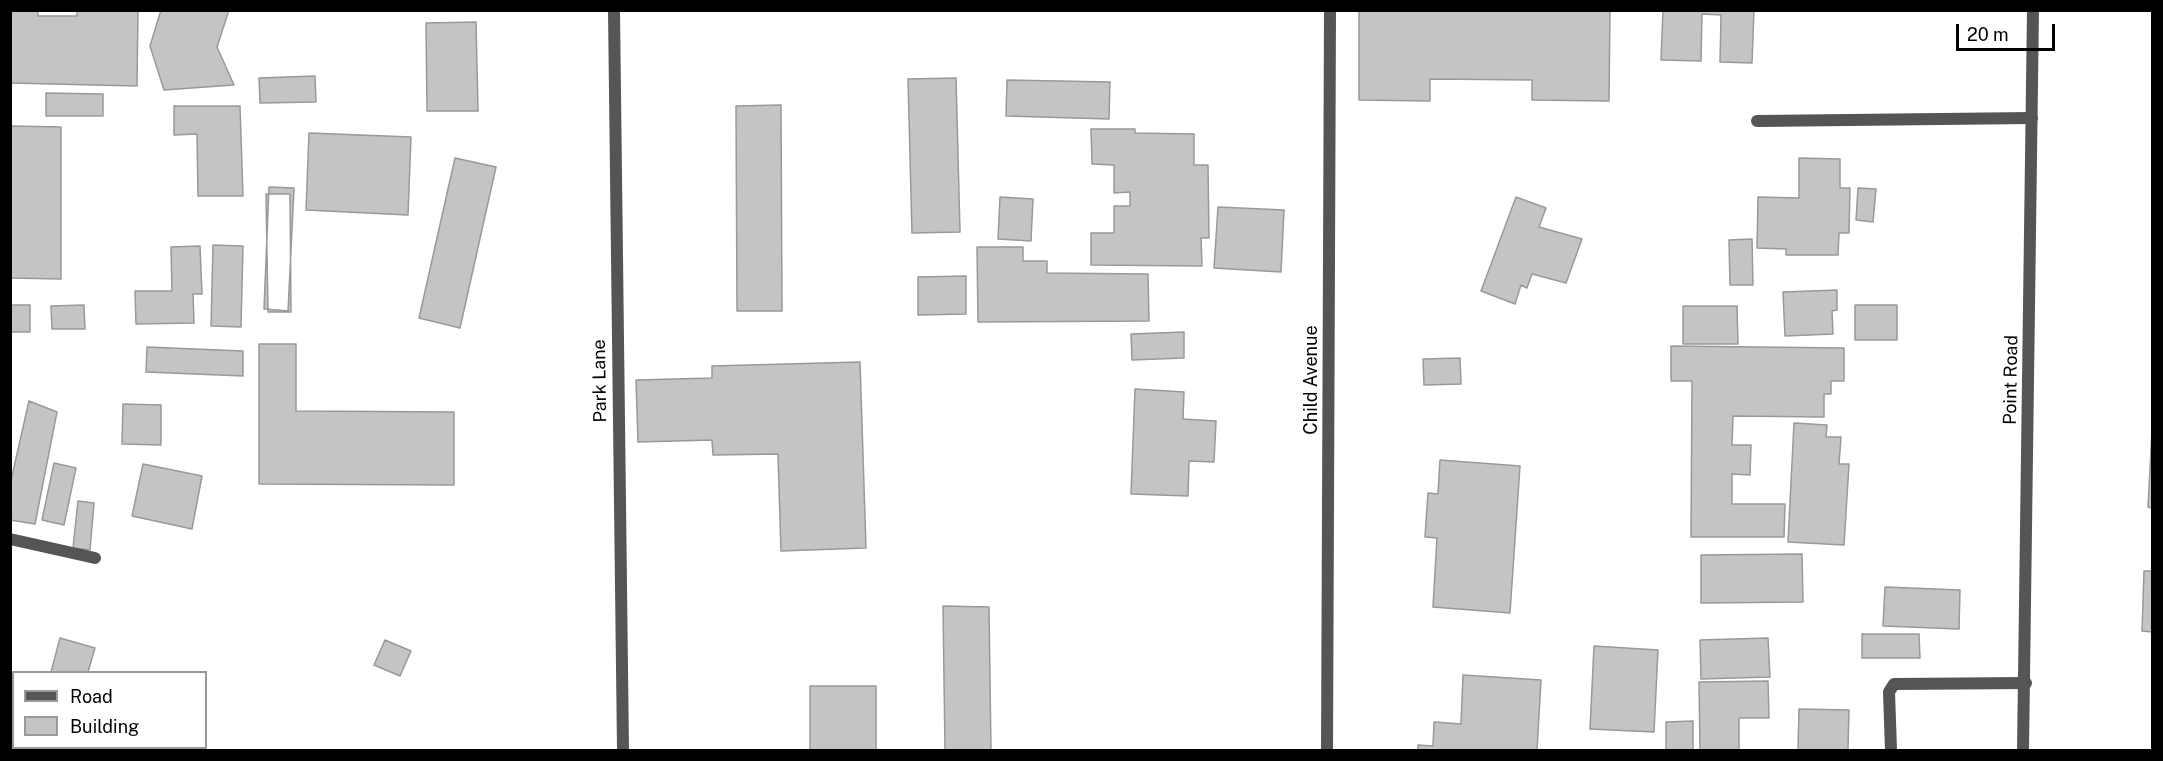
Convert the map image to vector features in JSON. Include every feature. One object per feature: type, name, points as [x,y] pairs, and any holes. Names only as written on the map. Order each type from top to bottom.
[{"type":"street","name":"Park Lane","points":[[614,10],[623,750]]},
{"type":"street","name":"Child Avenue","points":[[1327,750],[1330,10]]},
{"type":"street","name":"Point Road","points":[[2023,750],[2026,683],[2033,10]]},
{"type":"street","points":[[1757,121],[2032,118]]},
{"type":"street","points":[[10,540],[95,558]]},
{"type":"street","points":[[1891,750],[1889,692],[1894,684],[2026,683]]},
{"type":"building","points":[[77,10],[138,10],[137,86],[10,83],[10,11],[38,11],[38,16],[77,16]]},
{"type":"building","points":[[161,10],[229,10],[217,47],[234,85],[164,90],[150,46]]},
{"type":"building","points":[[1359,10],[1610,10],[1609,101],[1532,100],[1532,80],[1430,79],[1430,101],[1359,100]]},
{"type":"building","points":[[1663,10],[1754,10],[1752,63],[1720,62],[1721,15],[1702,14],[1701,61],[1661,60]]},
{"type":"building","points":[[476,22],[478,111],[427,111],[426,23]]},
{"type":"building","points":[[315,76],[316,102],[260,103],[259,78]]},
{"type":"building","points":[[956,78],[960,232],[912,233],[908,79]]},
{"type":"building","points":[[1007,80],[1110,82],[1109,119],[1006,116]]},
{"type":"building","points":[[46,93],[103,94],[103,116],[46,116]]},
{"type":"building","points":[[781,105],[782,311],[737,311],[736,106]]},
{"type":"building","points":[[174,106],[240,106],[243,196],[198,196],[197,134],[174,135]]},
{"type":"building","points":[[11,126],[61,127],[61,279],[10,278]]},
{"type":"building","points":[[1091,129],[1135,129],[1135,133],[1194,134],[1194,165],[1208,165],[1209,238],[1201,238],[1202,266],[1091,265],[1091,233],[1114,233],[1114,206],[1130,206],[1130,192],[1114,193],[1114,165],[1092,164]]},
{"type":"building","points":[[309,133],[411,137],[408,215],[306,210]]},
{"type":"building","points":[[455,158],[496,167],[460,328],[419,318]]},
{"type":"building","points":[[1799,158],[1840,159],[1840,188],[1850,188],[1849,233],[1839,233],[1838,255],[1786,255],[1786,249],[1757,248],[1758,197],[1799,198]]},
{"type":"building","points":[[269,187],[294,188],[288,311],[264,309]]},
{"type":"building","points":[[1858,188],[1876,189],[1873,222],[1856,220]]},
{"type":"building","points":[[266,194],[290,194],[291,312],[268,312]]},
{"type":"building","points":[[1000,197],[1033,199],[1031,241],[998,239]]},
{"type":"building","points":[[1516,197],[1546,208],[1539,227],[1582,239],[1566,283],[1532,274],[1527,288],[1521,285],[1515,304],[1481,291]]},
{"type":"building","points":[[1218,207],[1284,210],[1281,272],[1214,268]]},
{"type":"building","points":[[1752,239],[1753,285],[1730,285],[1729,240]]},
{"type":"building","points":[[213,245],[243,246],[241,327],[211,326]]},
{"type":"building","points":[[200,246],[202,294],[193,294],[194,323],[136,324],[135,291],[172,291],[171,247]]},
{"type":"building","points":[[977,247],[1023,247],[1023,261],[1047,261],[1047,273],[1148,274],[1149,321],[978,322]]},
{"type":"building","points":[[966,276],[966,314],[918,315],[918,277]]},
{"type":"building","points":[[1837,290],[1837,310],[1832,311],[1833,334],[1785,336],[1783,292]]},
{"type":"building","points":[[10,305],[30,305],[30,332],[10,332]]},
{"type":"building","points":[[84,305],[85,329],[52,329],[51,306]]},
{"type":"building","points":[[1855,305],[1897,305],[1897,340],[1855,340]]},
{"type":"building","points":[[1683,306],[1737,306],[1738,344],[1683,344]]},
{"type":"building","points":[[1184,332],[1184,358],[1132,360],[1131,334]]},
{"type":"building","points":[[259,344],[296,344],[296,411],[454,412],[454,485],[259,484]]},
{"type":"building","points":[[1671,346],[1844,348],[1844,381],[1831,381],[1831,394],[1824,394],[1824,417],[1733,416],[1732,445],[1751,445],[1750,475],[1732,474],[1732,504],[1785,504],[1784,537],[1691,537],[1692,381],[1671,381]]},
{"type":"building","points":[[147,347],[243,351],[243,376],[146,372]]},
{"type":"building","points":[[1460,358],[1461,384],[1424,385],[1423,359]]},
{"type":"building","points":[[860,362],[866,548],[781,551],[778,454],[713,455],[712,440],[638,442],[636,380],[712,378],[712,366]]},
{"type":"building","points":[[1135,389],[1184,392],[1183,419],[1216,421],[1214,462],[1189,461],[1188,496],[1131,494]]},
{"type":"building","points":[[29,401],[57,412],[35,524],[10,520],[10,485]]},
{"type":"building","points":[[123,404],[161,405],[161,445],[122,444]]},
{"type":"building","points":[[1794,423],[1827,425],[1826,437],[1841,437],[1839,464],[1849,464],[1844,545],[1788,542]]},
{"type":"building","points":[[2152,431],[2152,508],[2148,507]]},
{"type":"building","points":[[1440,460],[1520,466],[1510,613],[1433,607],[1437,538],[1425,537],[1428,493],[1438,494]]},
{"type":"building","points":[[54,463],[76,468],[64,525],[42,520]]},
{"type":"building","points":[[143,464],[202,476],[192,529],[132,516]]},
{"type":"building","points":[[78,501],[94,503],[90,550],[73,548]]},
{"type":"building","points":[[1802,554],[1803,602],[1701,603],[1701,555]]},
{"type":"building","points":[[2144,571],[2152,571],[2152,632],[2142,631]]},
{"type":"building","points":[[1885,587],[1960,590],[1959,629],[1883,626]]},
{"type":"building","points":[[943,606],[989,607],[991,750],[945,750]]},
{"type":"building","points":[[1862,634],[1919,634],[1920,658],[1862,658]]},
{"type":"building","points":[[60,638],[95,648],[88,671],[51,671]]},
{"type":"building","points":[[1768,638],[1770,677],[1701,679],[1700,640]]},
{"type":"building","points":[[385,640],[411,651],[400,676],[374,665]]},
{"type":"building","points":[[1594,646],[1658,650],[1654,732],[1590,729]]},
{"type":"building","points":[[1463,675],[1541,680],[1537,750],[1418,750],[1418,745],[1433,746],[1434,722],[1461,724]]},
{"type":"building","points":[[1768,681],[1769,718],[1739,718],[1739,750],[1700,750],[1699,682]]},
{"type":"building","points":[[810,686],[876,686],[876,750],[810,750]]},
{"type":"building","points":[[1799,709],[1849,710],[1848,750],[1798,750]]},
{"type":"building","points":[[1693,721],[1693,750],[1666,750],[1666,722]]},
{"type":"building","points":[[30,749],[68,749],[67,750]]},
{"type":"building","points":[[76,749],[116,749],[115,750]]}]
